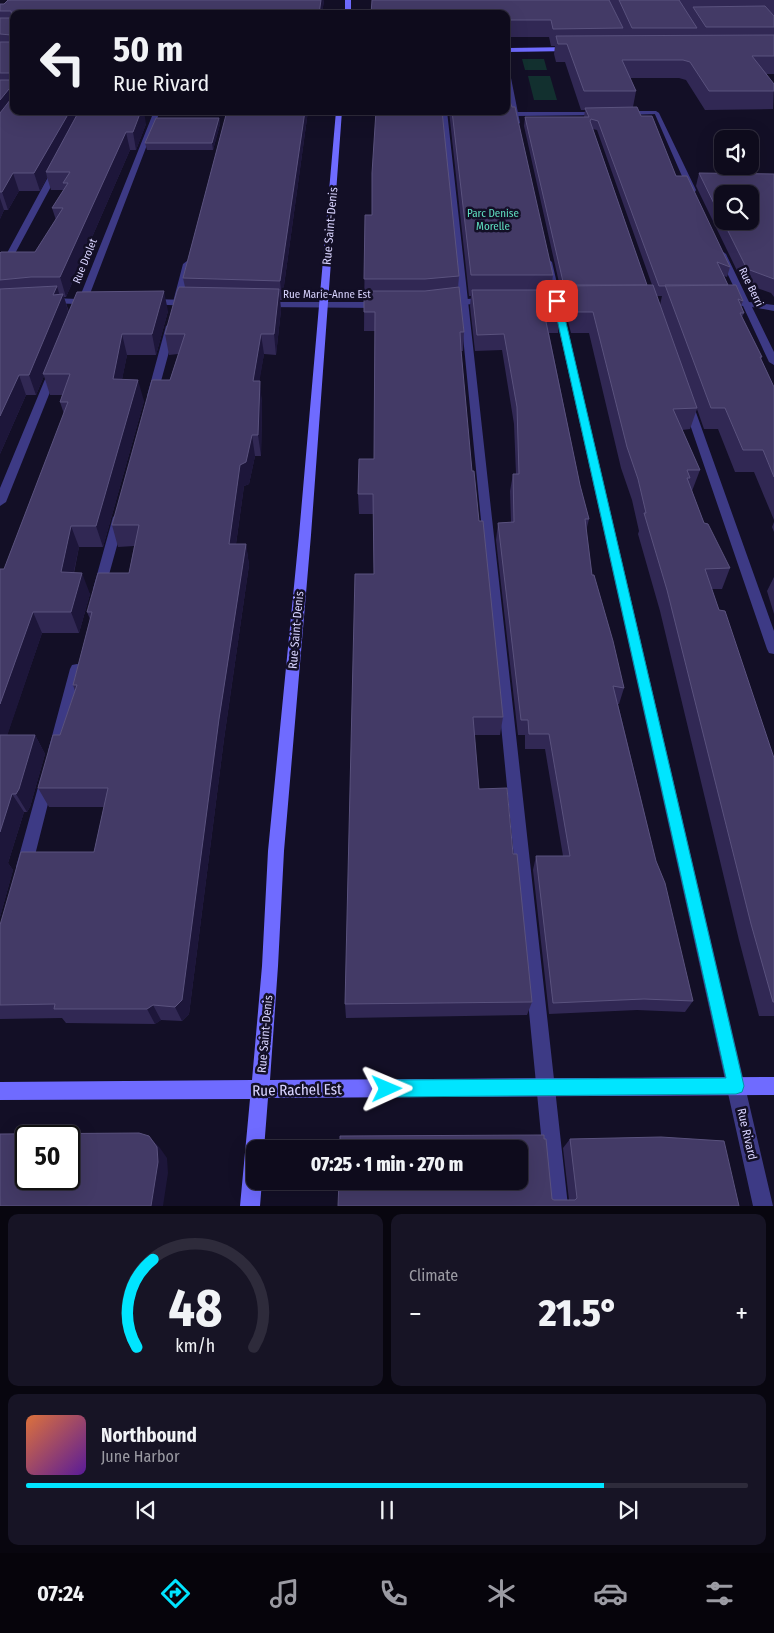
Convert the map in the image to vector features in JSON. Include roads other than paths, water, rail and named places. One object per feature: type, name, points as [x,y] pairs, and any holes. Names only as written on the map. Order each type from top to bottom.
[{"type":"main road","points":[[510,50],[579,49]]},
{"type":"main road","name":"Rue Saint-Denis","points":[[257,1140],[270,966],[276,851],[339,115]]},
{"type":"main road","name":"Rue Rachel Est","points":[[0,1091],[774,1086]]},
{"type":"main road","points":[[250,1206],[252,1190]]},
{"type":"street","points":[[510,86],[519,129]]},
{"type":"street","points":[[615,114],[656,113],[696,198]]},
{"type":"street","points":[[516,114],[606,114]]},
{"type":"street","name":"Rue Drolet","points":[[75,318],[155,115]]},
{"type":"street","points":[[444,115],[544,1087],[558,1206]]},
{"type":"street","points":[[0,274],[61,162]]},
{"type":"street","name":"Rue Berri","points":[[717,242],[774,362]]},
{"type":"street","name":"Rue Rivard","points":[[546,250],[555,301],[763,1206]]},
{"type":"street","points":[[149,406],[190,254]]},
{"type":"street","points":[[38,301],[96,302]]},
{"type":"street","points":[[434,304],[494,301]]},
{"type":"street","points":[[719,301],[746,302],[774,308]]},
{"type":"street","points":[[141,302],[200,304]]},
{"type":"street","name":"Rue Marie-Anne Est","points":[[255,305],[388,305]]},
{"type":"street","points":[[0,502],[56,364]]},
{"type":"street","points":[[686,397],[774,649]]},
{"type":"street","points":[[97,598],[123,502]]},
{"type":"street","points":[[21,877],[81,656]]},
{"type":"park label","name":"Parc Denise Morelle","points":[[493,219]]}]
